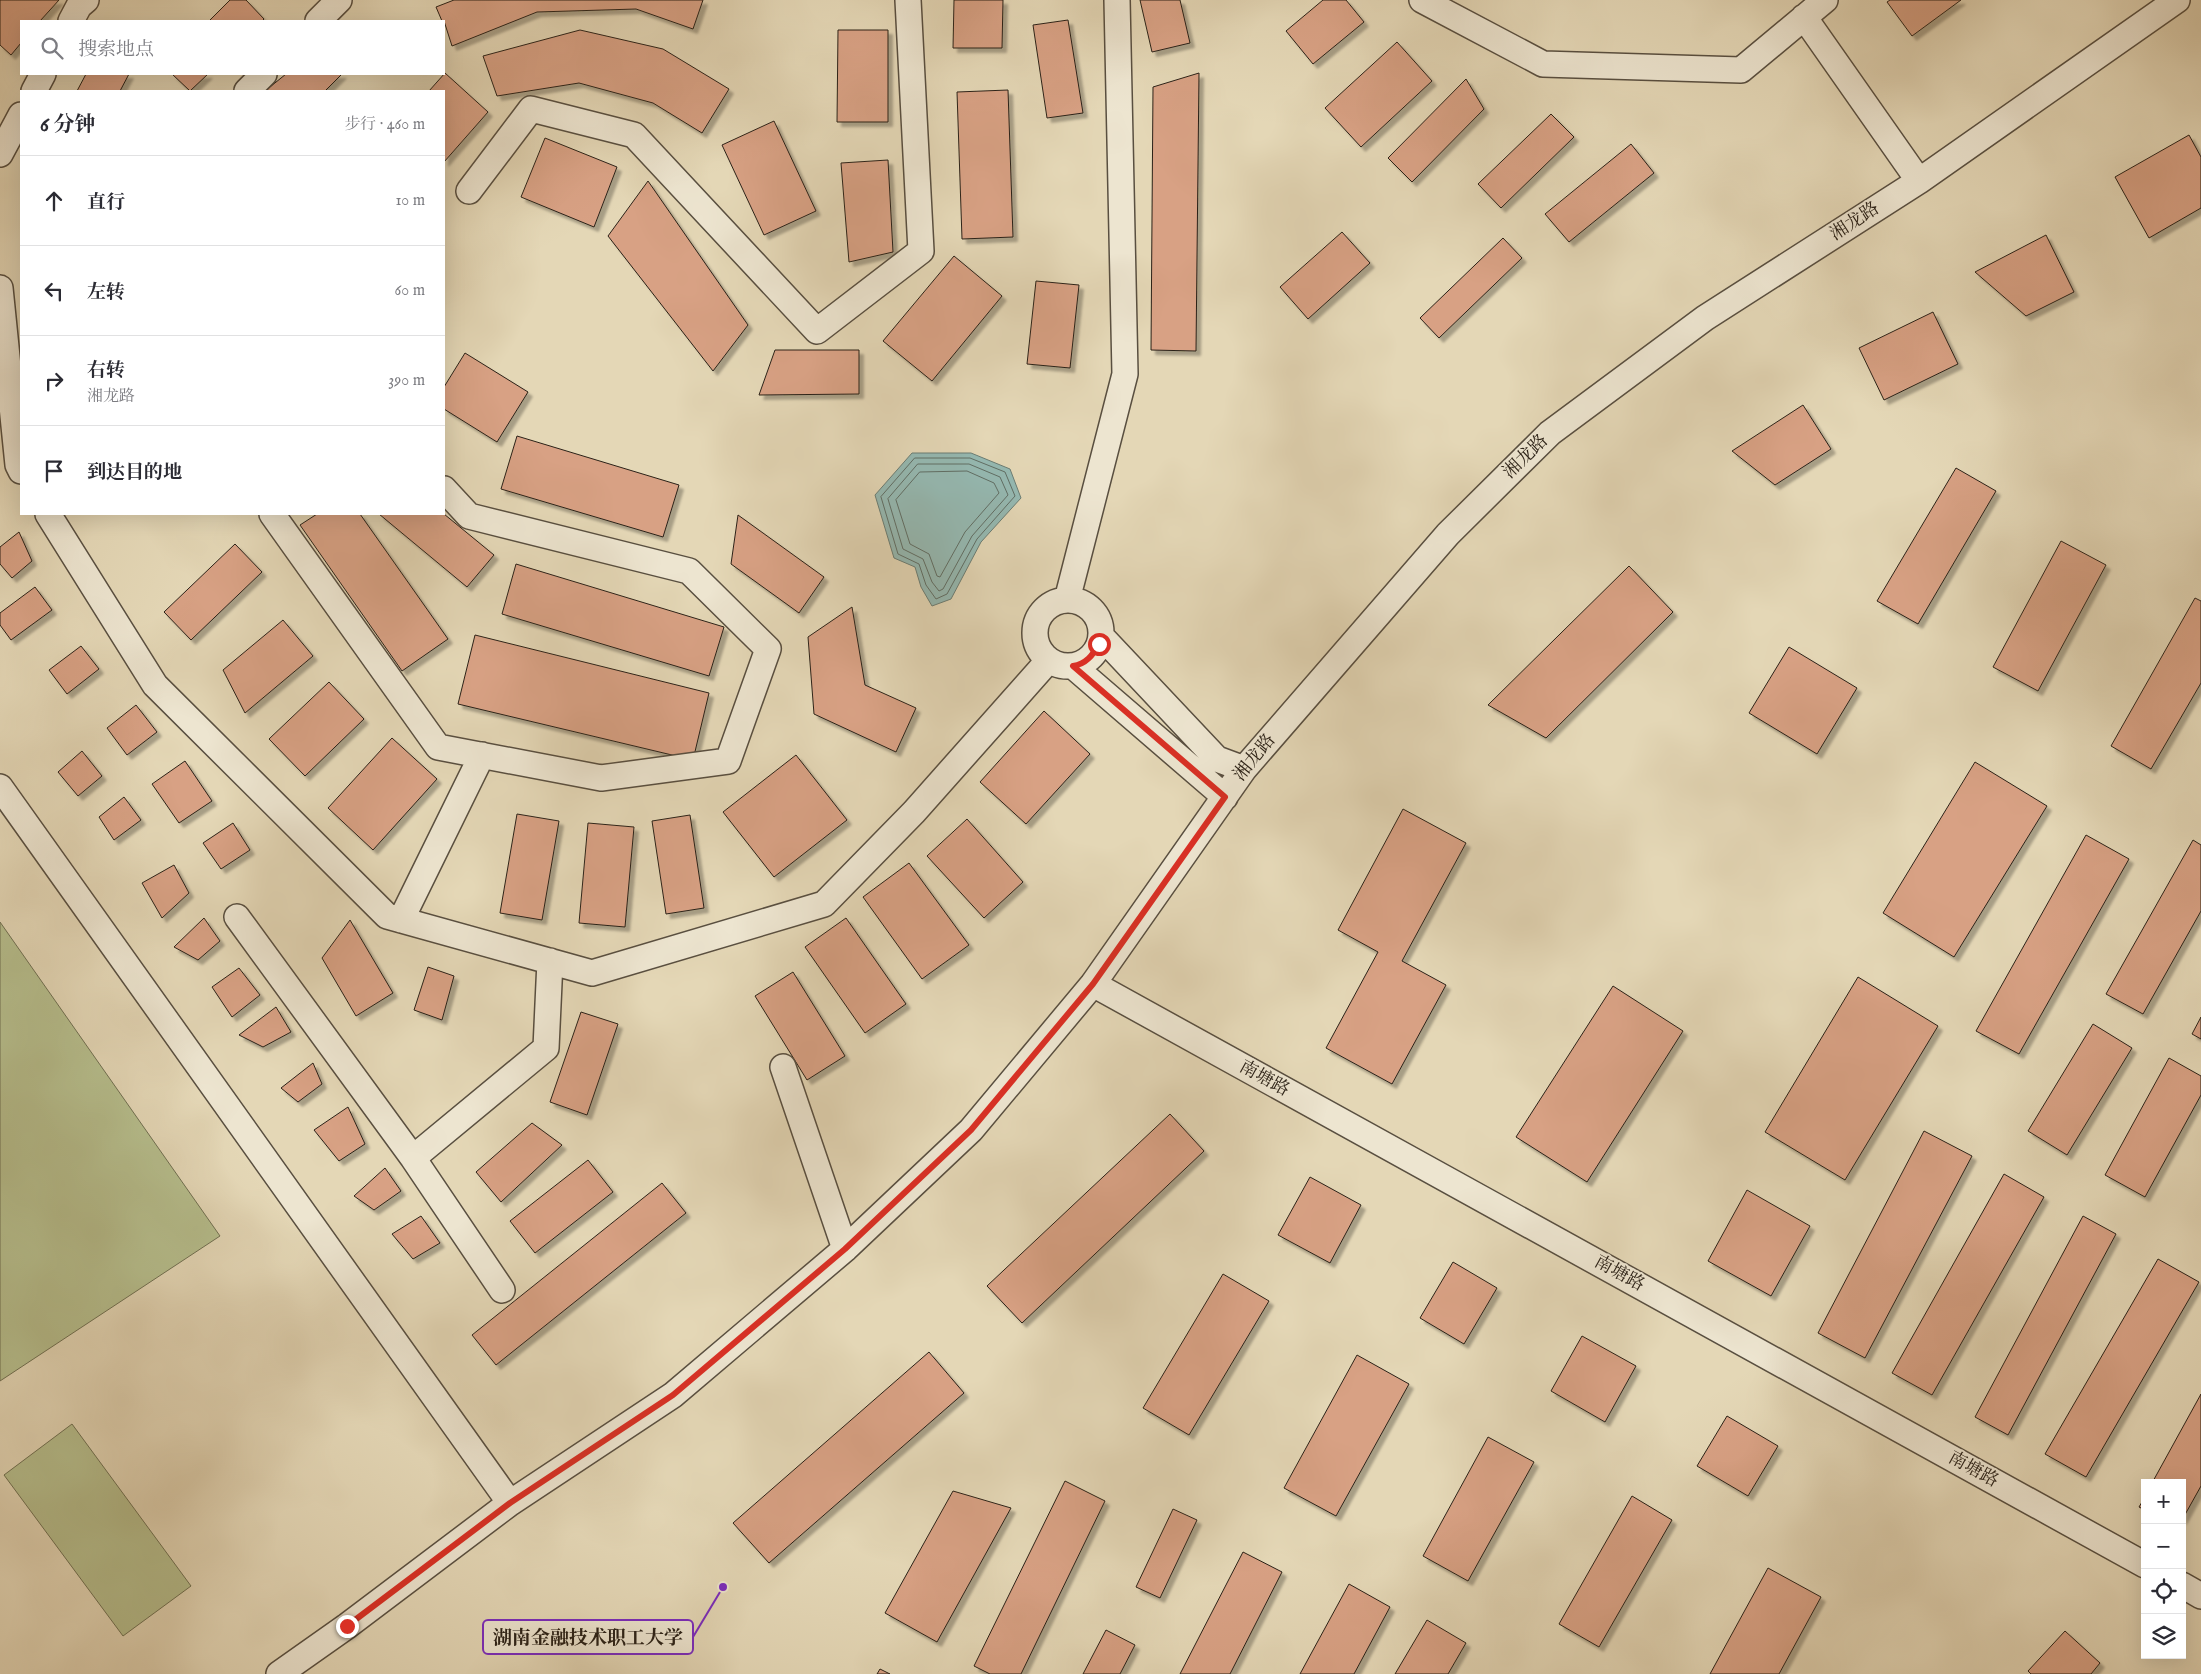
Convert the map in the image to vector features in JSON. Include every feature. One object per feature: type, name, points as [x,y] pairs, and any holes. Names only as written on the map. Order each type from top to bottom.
[{"type":"street","points":[[72,20],[79,6],[86,0]]},
{"type":"street","points":[[319,20],[339,0]]},
{"type":"street","points":[[469,191],[531,109],[634,135],[816,332],[921,251],[908,0]]},
{"type":"street","points":[[1067,600],[1125,374],[1117,0]]},
{"type":"street","points":[[1422,0],[1543,64],[1741,70],[1825,0]]},
{"type":"street","name":"湘龙路","points":[[279,1674],[347,1626],[510,1503],[673,1395],[845,1249],[971,1130],[1093,984],[1244,769],[1448,534],[1550,433],[1706,318],[1919,181],[2176,0]]},
{"type":"street","points":[[1804,17],[1919,181]]},
{"type":"street","points":[[35,90],[42,75]]},
{"type":"street","points":[[248,90],[263,75]]},
{"type":"street","points":[[0,154],[20,116]]},
{"type":"street","points":[[0,288],[18,465],[20,469]]},
{"type":"street","points":[[273,515],[438,747],[601,778],[728,761],[768,650],[690,570],[469,516],[445,490]]},
{"type":"street","points":[[49,515],[155,685],[387,916],[592,973],[824,904],[914,812],[1048,661]]},
{"type":"street","points":[[1067,600],[1084,604],[1093,611],[1099,621],[1101,636],[1094,653],[1087,661],[1073,666],[1057,665],[1048,661],[1036,644],[1034,634],[1036,622],[1042,612],[1051,605],[1067,600]]},
{"type":"street","points":[[1101,636],[1218,759],[1244,769]]},
{"type":"street","points":[[1073,666],[1225,797]]},
{"type":"street","points":[[401,920],[482,755]]},
{"type":"street","points":[[0,787],[510,1503]]},
{"type":"street","points":[[237,917],[413,1158],[502,1290]]},
{"type":"street","points":[[413,1158],[546,1048],[550,962]]},
{"type":"street","name":"南塘路","points":[[1093,984],[2141,1563]]},
{"type":"street","points":[[783,1067],[845,1249]]},
{"type":"street","points":[[2186,1588],[2201,1596]]},
{"type":"green space","points":[[0,922],[220,1236],[0,1381]]},
{"type":"green space","points":[[72,1424],[191,1586],[123,1636],[4,1475]]},
{"type":"water","points":[[912,453],[971,453],[1010,469],[1021,498],[981,542],[951,599],[932,606],[921,587],[915,567],[894,558],[875,495]]},
{"type":"building","points":[[0,0],[59,0],[41,20],[20,20],[20,44],[11,55],[0,45]]},
{"type":"building","points":[[230,0],[246,0],[264,19],[263,20],[210,20]]},
{"type":"building","points":[[454,0],[703,0],[693,29],[636,9],[537,12],[452,46],[445,20],[442,20],[436,7]]},
{"type":"building","points":[[954,0],[1003,0],[1002,48],[953,48]]},
{"type":"building","points":[[1140,0],[1180,0],[1190,43],[1152,52]]},
{"type":"building","points":[[1323,0],[1346,0],[1364,22],[1313,64],[1286,31]]},
{"type":"building","points":[[1890,0],[1961,0],[1912,36],[1887,2]]},
{"type":"building","points":[[1068,20],[1083,113],[1047,118],[1033,25]]},
{"type":"building","points":[[580,30],[663,49],[729,89],[702,133],[653,103],[579,83],[497,96],[483,56]]},
{"type":"building","points":[[838,30],[888,30],[888,122],[837,122]]},
{"type":"building","points":[[1397,42],[1432,81],[1361,147],[1325,108]]},
{"type":"building","points":[[445,73],[488,112],[445,161],[445,90],[430,90]]},
{"type":"building","points":[[1199,73],[1196,351],[1151,350],[1153,87]]},
{"type":"building","points":[[85,75],[128,75],[121,90],[78,90]]},
{"type":"building","points":[[173,75],[207,75],[191,90]]},
{"type":"building","points":[[285,75],[341,75],[326,90],[266,90]]},
{"type":"building","points":[[1466,79],[1484,109],[1412,182],[1388,158]]},
{"type":"building","points":[[1008,90],[1013,237],[962,239],[957,92]]},
{"type":"building","points":[[1551,114],[1574,137],[1501,208],[1478,184]]},
{"type":"building","points":[[774,121],[816,211],[764,235],[722,145]]},
{"type":"building","points":[[2189,135],[2201,157],[2201,208],[2149,238],[2115,177]]},
{"type":"building","points":[[545,138],[617,167],[594,227],[521,197]]},
{"type":"building","points":[[1631,144],[1654,173],[1569,242],[1545,214]]},
{"type":"building","points":[[888,160],[893,252],[849,262],[841,163]]},
{"type":"building","points":[[648,181],[748,325],[713,371],[608,236]]},
{"type":"building","points":[[1342,232],[1370,263],[1308,319],[1280,287]]},
{"type":"building","points":[[2046,235],[2074,292],[2026,316],[1975,272]]},
{"type":"building","points":[[1503,238],[1522,258],[1439,338],[1420,318]]},
{"type":"building","points":[[954,256],[1002,296],[932,381],[883,341]]},
{"type":"building","points":[[1036,281],[1079,285],[1070,368],[1027,364]]},
{"type":"building","points":[[1933,312],[1958,364],[1884,400],[1859,348]]},
{"type":"building","points":[[775,350],[859,350],[859,394],[759,395]]},
{"type":"building","points":[[465,353],[528,392],[497,442],[445,410],[445,385]]},
{"type":"building","points":[[1803,405],[1831,449],[1775,485],[1732,451]]},
{"type":"building","points":[[517,436],[679,485],[663,537],[501,489]]},
{"type":"building","points":[[1956,468],[1996,491],[1918,624],[1877,601]]},
{"type":"building","points":[[315,515],[361,515],[448,639],[402,671],[300,525]]},
{"type":"building","points":[[380,515],[445,515],[494,555],[467,587]]},
{"type":"building","points":[[738,515],[824,577],[799,613],[731,564]]},
{"type":"building","points":[[19,532],[32,561],[12,578],[0,564],[0,547]]},
{"type":"building","points":[[2061,541],[2106,565],[2038,691],[1993,667]]},
{"type":"building","points":[[235,544],[262,572],[191,640],[164,612]]},
{"type":"building","points":[[516,564],[724,627],[709,676],[502,614]]},
{"type":"building","points":[[1629,566],[1673,612],[1546,738],[1488,705]]},
{"type":"building","points":[[35,587],[52,610],[11,640],[0,625],[0,613]]},
{"type":"building","points":[[2195,598],[2201,601],[2201,683],[2151,769],[2111,746]]},
{"type":"building","points":[[852,607],[865,685],[916,708],[896,752],[814,714],[808,637]]},
{"type":"building","points":[[283,620],[313,656],[245,713],[223,670]]},
{"type":"building","points":[[475,635],[709,693],[693,760],[458,704]]},
{"type":"building","points":[[81,646],[99,669],[67,694],[49,670]]},
{"type":"building","points":[[1789,647],[1857,688],[1817,754],[1749,713]]},
{"type":"building","points":[[329,682],[364,719],[305,776],[269,739]]},
{"type":"building","points":[[136,705],[157,732],[127,755],[107,728]]},
{"type":"building","points":[[1044,711],[1090,754],[1026,824],[980,782]]},
{"type":"building","points":[[392,738],[437,779],[373,850],[328,808]]},
{"type":"building","points":[[82,751],[102,776],[78,796],[58,772]]},
{"type":"building","points":[[796,755],[847,820],[774,877],[723,812]]},
{"type":"building","points":[[185,761],[212,801],[179,823],[152,784]]},
{"type":"building","points":[[1975,762],[2047,806],[1954,957],[1883,913]]},
{"type":"building","points":[[124,797],[141,820],[114,840],[99,817]]},
{"type":"building","points":[[1403,809],[1466,843],[1402,961],[1446,985],[1392,1084],[1326,1048],[1378,952],[1338,930]]},
{"type":"building","points":[[517,814],[559,821],[542,920],[500,913]]},
{"type":"building","points":[[690,815],[704,908],[666,914],[652,821]]},
{"type":"building","points":[[967,819],[1023,882],[984,918],[927,856]]},
{"type":"building","points":[[233,823],[250,850],[221,869],[203,843]]},
{"type":"building","points":[[588,823],[634,827],[625,927],[579,923]]},
{"type":"building","points":[[2086,835],[2129,859],[2019,1054],[1976,1031]]},
{"type":"building","points":[[2193,840],[2201,845],[2201,911],[2143,1014],[2106,994]]},
{"type":"building","points":[[909,863],[969,945],[922,979],[863,897]]},
{"type":"building","points":[[174,865],[189,893],[162,918],[142,883]]},
{"type":"building","points":[[204,918],[220,941],[198,960],[174,947]]},
{"type":"building","points":[[846,918],[906,1004],[865,1033],[805,947]]},
{"type":"building","points":[[350,920],[393,993],[356,1016],[322,958]]},
{"type":"building","points":[[428,967],[454,976],[442,1020],[414,1010]]},
{"type":"building","points":[[239,968],[260,995],[232,1017],[212,987]]},
{"type":"building","points":[[793,972],[845,1056],[807,1080],[755,996]]},
{"type":"building","points":[[1858,977],[1938,1026],[1845,1180],[1765,1132]]},
{"type":"building","points":[[1613,986],[1683,1031],[1587,1182],[1516,1137]]},
{"type":"building","points":[[276,1007],[291,1032],[263,1047],[239,1035]]},
{"type":"building","points":[[581,1012],[618,1024],[587,1115],[550,1102]]},
{"type":"building","points":[[2201,1017],[2201,1039],[2192,1034]]},
{"type":"building","points":[[2093,1024],[2132,1048],[2067,1155],[2028,1131]]},
{"type":"building","points":[[2169,1058],[2201,1076],[2201,1095],[2145,1197],[2105,1175]]},
{"type":"building","points":[[313,1063],[322,1084],[298,1102],[281,1088]]},
{"type":"building","points":[[348,1107],[365,1144],[339,1161],[314,1130]]},
{"type":"building","points":[[1170,1114],[1204,1151],[1022,1323],[987,1286]]},
{"type":"building","points":[[532,1123],[562,1145],[501,1202],[476,1172]]},
{"type":"building","points":[[1924,1131],[1972,1156],[1865,1358],[1818,1333]]},
{"type":"building","points":[[588,1160],[613,1192],[535,1253],[510,1221]]},
{"type":"building","points":[[385,1168],[401,1191],[374,1210],[354,1196]]},
{"type":"building","points":[[2004,1174],[2044,1197],[1932,1395],[1892,1373]]},
{"type":"building","points":[[1310,1177],[1361,1205],[1330,1263],[1278,1235]]},
{"type":"building","points":[[662,1183],[686,1213],[496,1365],[472,1335]]},
{"type":"building","points":[[1747,1190],[1810,1226],[1771,1296],[1708,1261]]},
{"type":"building","points":[[421,1216],[440,1243],[413,1259],[392,1234]]},
{"type":"building","points":[[2083,1216],[2116,1234],[2008,1435],[1975,1417]]},
{"type":"building","points":[[2158,1259],[2199,1282],[2086,1477],[2045,1454]]},
{"type":"building","points":[[1453,1262],[1497,1288],[1464,1344],[1420,1318]]},
{"type":"building","points":[[1223,1274],[1269,1301],[1189,1435],[1143,1408]]},
{"type":"building","points":[[1582,1336],[1636,1366],[1605,1422],[1551,1391]]},
{"type":"building","points":[[929,1352],[964,1393],[769,1563],[733,1523]]},
{"type":"building","points":[[1357,1355],[1409,1384],[1336,1516],[1284,1488]]},
{"type":"building","points":[[2201,1394],[2201,1486],[2186,1513],[2186,1479],[2154,1479]]},
{"type":"building","points":[[1727,1416],[1778,1446],[1748,1496],[1697,1466]]},
{"type":"building","points":[[1488,1437],[1534,1462],[1468,1581],[1423,1556]]},
{"type":"building","points":[[1065,1481],[1105,1501],[1021,1674],[990,1674],[974,1666]]},
{"type":"building","points":[[953,1491],[1011,1508],[937,1642],[885,1613]]},
{"type":"building","points":[[1632,1496],[1672,1520],[1599,1647],[1559,1624]]},
{"type":"building","points":[[1173,1509],[1197,1520],[1160,1598],[1136,1587]]},
{"type":"building","points":[[1243,1552],[1282,1572],[1230,1674],[1180,1674]]},
{"type":"building","points":[[1768,1568],[1821,1597],[1779,1674],[1710,1674]]},
{"type":"building","points":[[1349,1584],[1390,1607],[1354,1674],[1300,1674]]},
{"type":"building","points":[[1427,1620],[1466,1643],[1448,1674],[1395,1674]]},
{"type":"building","points":[[1106,1630],[1135,1645],[1120,1674],[1083,1674]]},
{"type":"building","points":[[2065,1631],[2100,1663],[2091,1674],[2031,1674],[2028,1671]]},
{"type":"building","points":[[880,1669],[890,1674],[877,1674]]},
{"type":"place","name":"湖南金融技术职工大学","points":[[723,1587]]},
{"type":"route","points":[[347,1626],[510,1503],[673,1395],[845,1249],[971,1130],[1093,984],[1225,797],[1073,666],[1078,666],[1087,661],[1099,644]]}]
